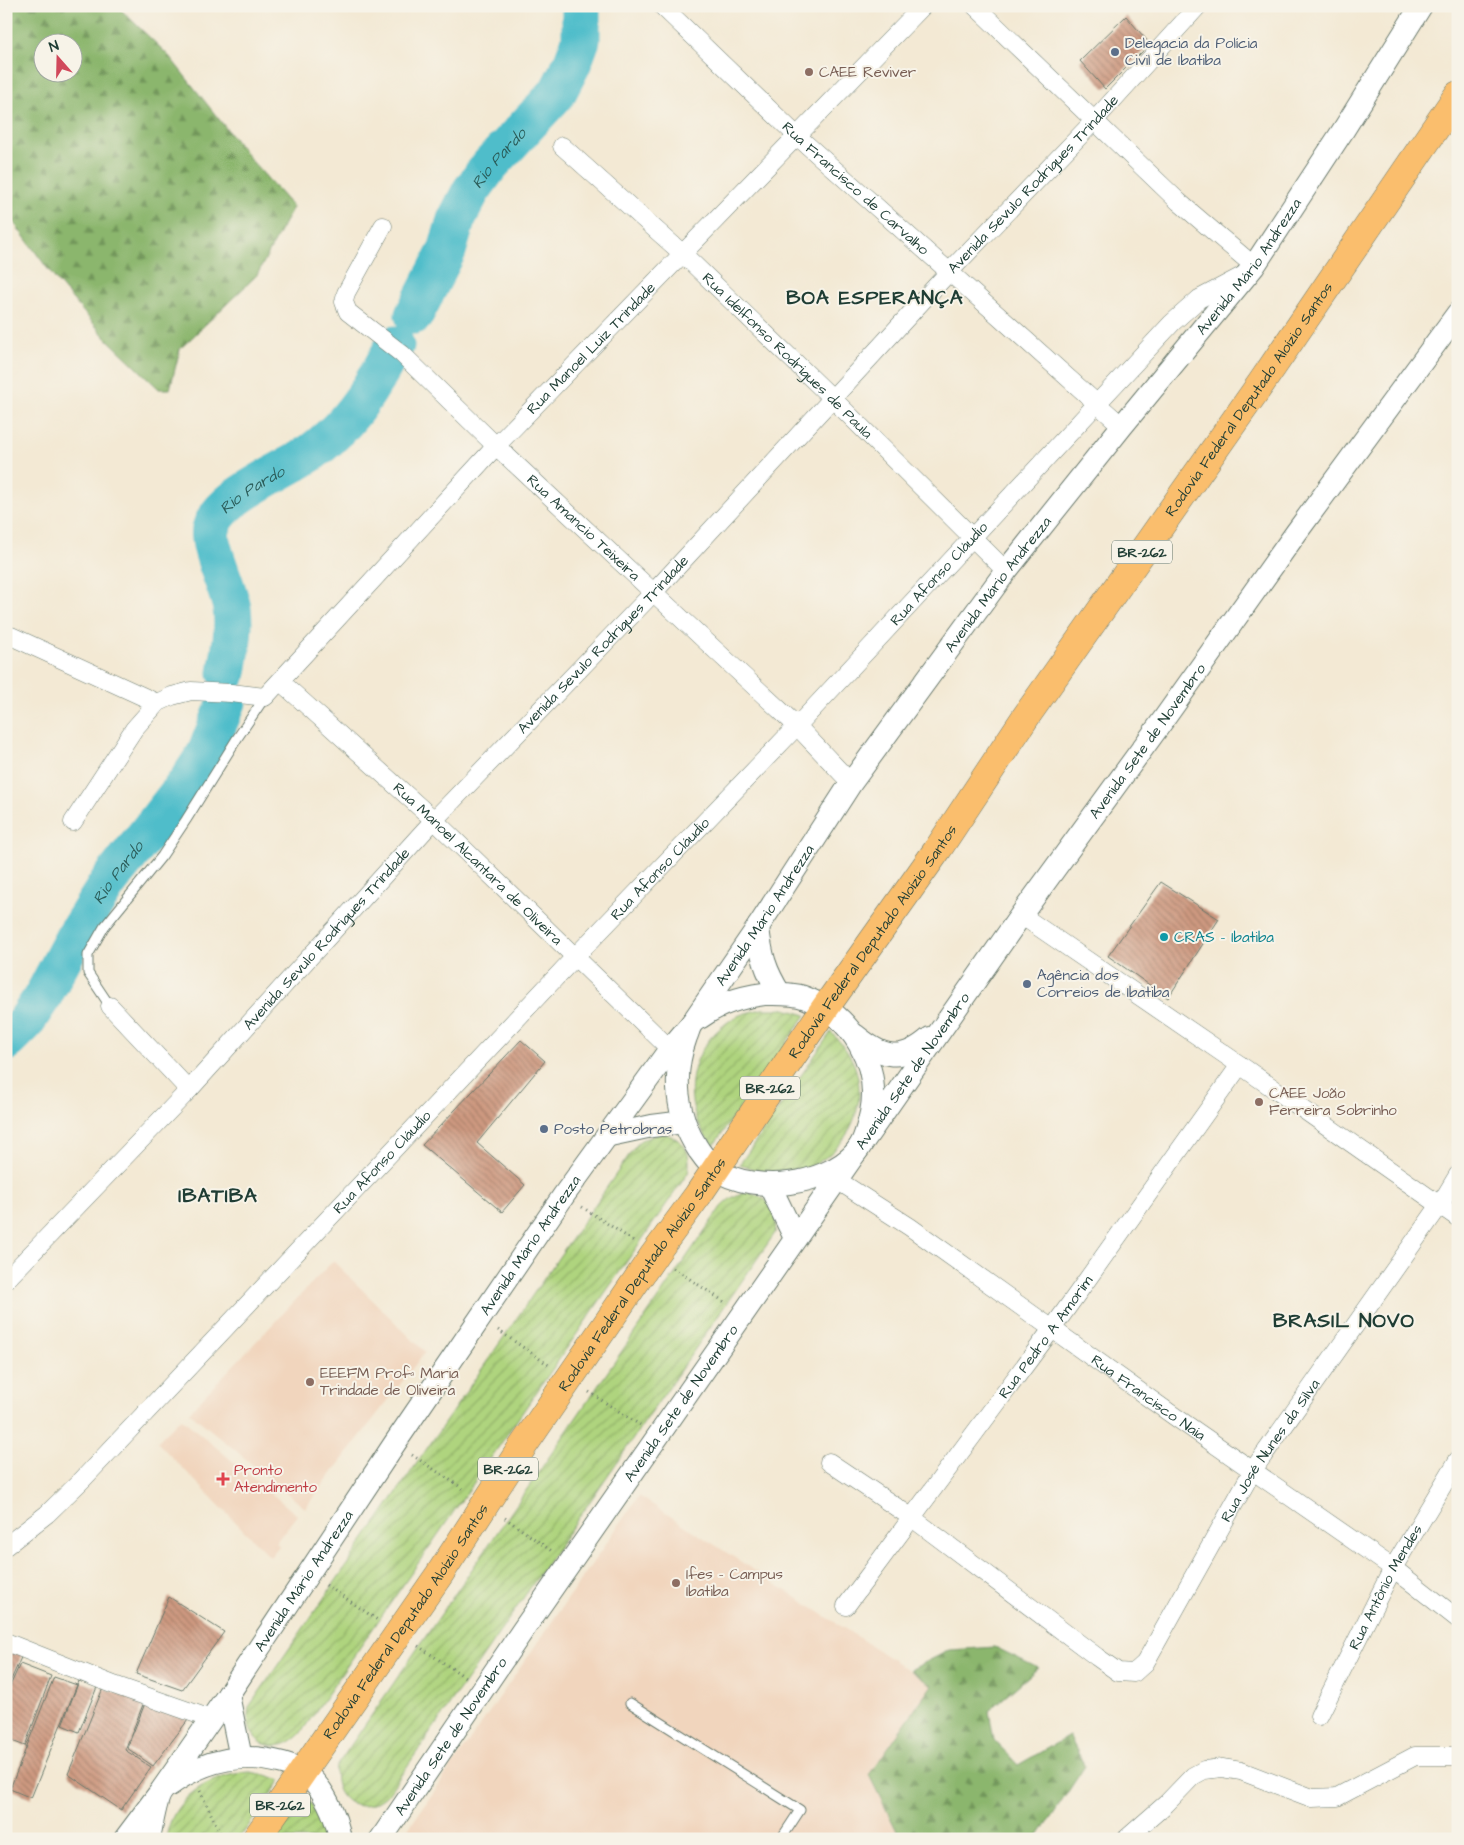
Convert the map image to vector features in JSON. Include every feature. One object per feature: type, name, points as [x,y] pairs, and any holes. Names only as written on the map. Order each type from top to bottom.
[{"type":"highway","name":"Rodovia Federal Deputado Aloízio Santos","points":[[256,1839],[440,1575],[523,1446],[825,1008],[938,849],[1027,715],[1210,453],[1262,382],[1458,96]]},
{"type":"street","name":"Rua Francisco de Carvalho","points":[[662,6],[798,136],[1122,426]]},
{"type":"street","name":"Rua Manoel Luiz Trindade","points":[[257,696],[281,682],[496,446],[923,6]]},
{"type":"street","points":[[975,6],[1179,202],[1252,269]]},
{"type":"street","name":"Avenida Sevulo Rodrigues Trindade","points":[[6,1280],[189,1090],[434,820],[653,593],[949,272],[1094,121],[1198,6]]},
{"type":"street","name":"Avenida Mário Andrezza","points":[[126,1839],[228,1695],[564,1196],[610,1135],[670,1049],[692,1023],[758,927],[851,783],[1006,571],[1122,426],[1252,269],[1344,129],[1421,6]]},
{"type":"street","name":"Rua Idelfonso Rodrigues de Paula","points":[[562,146],[683,254],[833,399],[1006,571]]},
{"type":"street","name":"Rua Amancio Teixeira","points":[[383,226],[346,292],[344,302],[348,312],[397,349],[496,446],[797,726],[851,783]]},
{"type":"street","name":"Rua Afonso Cláudio","points":[[6,1546],[47,1514],[83,1479],[575,956],[797,726],[1098,405],[1172,323],[1199,299],[1252,269]]},
{"type":"street","name":"Avenida Sete de Novembro","points":[[388,1836],[523,1630],[1021,915],[1296,533],[1458,313]]},
{"type":"street","points":[[6,636],[11,636],[157,703]]},
{"type":"street","name":"Rua Manoel Alcantara de Oliveira","points":[[281,682],[434,820],[670,1049]]},
{"type":"street","points":[[73,822],[134,729],[157,703],[172,696],[191,691],[257,696]]},
{"type":"street","points":[[1021,915],[1240,1065],[1458,1218]]},
{"type":"street","points":[[758,927],[763,963],[780,994]]},
{"type":"street","points":[[780,994],[804,997],[825,1008],[840,1018],[852,1032],[865,1053],[872,1077],[873,1102],[868,1127],[857,1151],[843,1163],[826,1173],[808,1180],[788,1183],[769,1184],[732,1177],[715,1169],[692,1140],[684,1122],[678,1098],[678,1072],[683,1047],[692,1023],[718,1006],[749,996],[780,994]]},
{"type":"street","points":[[110,1006],[189,1090]]},
{"type":"street","points":[[852,1032],[869,1046],[887,1054],[904,1055],[918,1048],[944,1026]]},
{"type":"street","name":"Rua Pedro A Amorim","points":[[846,1606],[1052,1329],[1240,1065]]},
{"type":"street","points":[[610,1135],[652,1126],[684,1122]]},
{"type":"street","name":"Rua José Nunes da Silva","points":[[830,1462],[911,1517],[1118,1672],[1134,1673],[1145,1663],[1254,1470],[1440,1204],[1458,1175]]},
{"type":"street","name":"Rua Francisco Naia","points":[[837,1180],[910,1227],[1393,1568],[1458,1619]]},
{"type":"street","points":[[769,1184],[796,1238]]},
{"type":"street","name":"Rua Antônio Mendes","points":[[1319,1716],[1393,1568],[1458,1460]]},
{"type":"street","points":[[6,1642],[114,1685],[211,1719]]},
{"type":"street","points":[[228,1695],[241,1758]]},
{"type":"street","points":[[1126,1839],[1166,1804],[1193,1776],[1204,1770],[1222,1768],[1241,1771],[1312,1798],[1337,1797],[1415,1756],[1458,1756]]},
{"type":"street","points":[[149,1839],[151,1824],[161,1791],[188,1772],[227,1758],[241,1758],[276,1761],[304,1771],[326,1800],[333,1815],[340,1839]]},
{"type":"lane","points":[[110,1006],[88,973],[88,956],[104,927],[162,856],[182,827],[238,737],[257,696]]},
{"type":"lane","points":[[630,1703],[800,1810],[781,1839]]},
{"type":"path","points":[[200,1790],[223,1839]]},
{"type":"shaded area","name":"EEEFM Profª Maria Trindade de Oliveira","points":[[333,1261],[425,1352],[305,1508],[189,1412]]},
{"type":"shaded area","name":"Pronto Atendimento","points":[[181,1418],[297,1515],[276,1542],[279,1546],[270,1557],[157,1442]]},
{"type":"shaded area","name":"Ifes - Campus Ibatiba","points":[[639,1496],[932,1685],[869,1775],[897,1831],[893,1839],[406,1839],[404,1835]]},
{"type":"green space","points":[[6,6],[117,6],[169,56],[252,161],[293,207],[257,275],[180,349],[170,389],[159,389],[106,338],[56,280],[6,212]]},
{"type":"green space","points":[[762,1009],[785,1009],[806,1015],[713,1146],[701,1130],[694,1111],[691,1095],[692,1078],[696,1063],[703,1048],[725,1024],[740,1015]]},
{"type":"green space","points":[[831,1032],[851,1057],[859,1086],[858,1104],[853,1122],[844,1138],[832,1152],[817,1163],[800,1170],[771,1173],[740,1164]]},
{"type":"green space","points":[[662,1133],[681,1142],[685,1147],[689,1158],[688,1173],[300,1734],[280,1745],[271,1746],[262,1743],[255,1738],[250,1730],[248,1719],[249,1707],[634,1148],[641,1140]]},
{"type":"green space","points":[[749,1192],[768,1202],[776,1219],[775,1233],[388,1794],[368,1805],[359,1806],[350,1803],[343,1798],[338,1790],[336,1767],[721,1207],[734,1197]]},
{"type":"green space","points":[[995,1647],[1038,1668],[989,1711],[994,1740],[1018,1765],[1069,1736],[1085,1766],[1037,1839],[893,1839],[897,1831],[869,1775],[932,1685],[910,1670],[950,1650]]},
{"type":"green space","points":[[250,1772],[281,1780],[239,1839],[166,1839],[176,1811],[195,1790],[221,1778]]},
{"type":"green space","points":[[304,1795],[325,1826],[329,1839],[273,1839]]},
{"type":"building","name":"Delegacia da Polícia Civil de Ibatiba","points":[[1126,16],[1150,44],[1105,89],[1080,61]]},
{"type":"building","name":"CRAS - Ibatiba","points":[[1161,882],[1219,919],[1168,998],[1108,956]]},
{"type":"building","points":[[521,1040],[545,1061],[477,1143],[525,1185],[502,1212],[422,1145]]},
{"type":"building","points":[[169,1597],[224,1632],[182,1690],[136,1674]]},
{"type":"building","points":[[6,1646],[23,1653],[6,1691]]},
{"type":"building","points":[[20,1664],[51,1676],[25,1746],[12,1741],[6,1753],[6,1695]]},
{"type":"building","points":[[54,1677],[77,1685],[31,1798],[10,1789]]},
{"type":"building","points":[[79,1681],[97,1687],[79,1732],[62,1725]]},
{"type":"building","points":[[103,1688],[144,1702],[125,1750],[151,1767],[121,1810],[68,1774]]},
{"type":"building","points":[[146,1701],[188,1720],[153,1766],[127,1748]]},
{"type":"waterway","name":"Rio Pardo","points":[[414,315],[447,251],[456,220],[471,191],[490,165],[557,93],[572,64],[581,40],[581,6]]},
{"type":"waterway","name":"Rio Pardo","points":[[227,673],[232,641],[233,617],[230,601],[212,546],[211,529],[217,517],[240,495],[312,452],[330,437],[347,420],[361,401],[395,345]]},
{"type":"waterway","name":"Rio Pardo","points":[[6,1042],[25,1023],[43,996],[73,939],[108,883],[187,782],[205,755],[227,702]]},
{"type":"place","name":"Delegacia da Polícia Civil de Ibatiba","points":[[1115,52]]},
{"type":"place","name":"CAEE Reviver","points":[[809,72]]},
{"type":"place","name":"CRAS - Ibatiba","points":[[1164,937]]},
{"type":"place","name":"Agência dos Correios de Ibatiba","points":[[1027,984]]},
{"type":"place","name":"CAEE João Ferreira Sobrinho","points":[[1259,1102]]},
{"type":"place","name":"Posto Petrobras","points":[[544,1129]]},
{"type":"place","name":"EEEFM Profª Maria Trindade de Oliveira","points":[[310,1382]]},
{"type":"place","name":"Pronto Atendimento","points":[[223,1479]]},
{"type":"place","name":"Ifes - Campus Ibatiba","points":[[676,1583]]},
{"type":"district","name":"BOA ESPERANÇA","points":[[875,297]]},
{"type":"district","name":"IBATIBA","points":[[218,1195]]},
{"type":"district","name":"BRASIL NOVO","points":[[1344,1320]]}]
